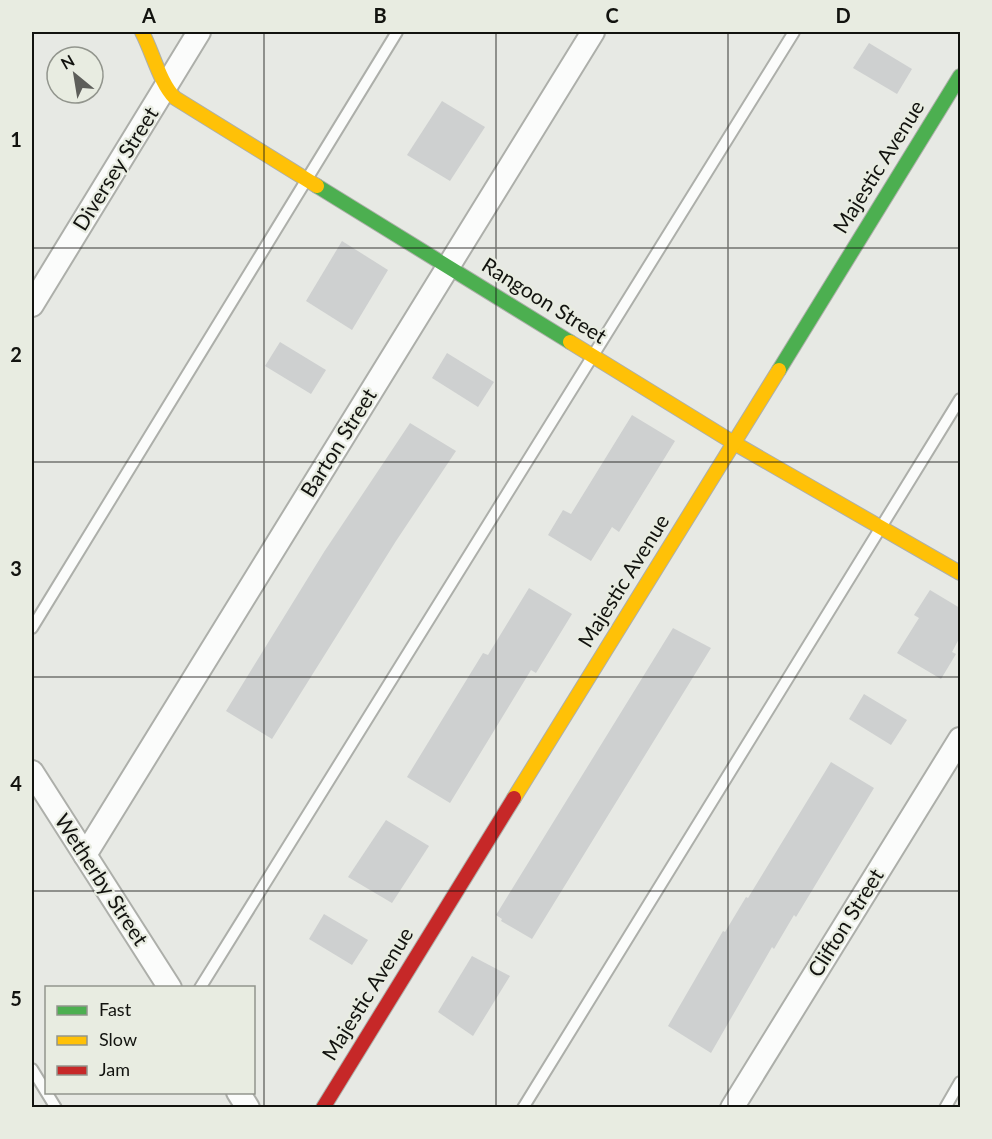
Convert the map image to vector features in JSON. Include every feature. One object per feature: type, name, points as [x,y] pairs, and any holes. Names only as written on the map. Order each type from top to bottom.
[{"type":"street","points":[[142,32],[155,56],[165,88]]},
{"type":"street","name":"Diversey Street","points":[[32,306],[199,32]]},
{"type":"street","name":"Barton Street","points":[[85,855],[593,32]]},
{"type":"street","name":"Majestic Avenue","points":[[323,1107],[960,76]]},
{"type":"street","name":"Rangoon Street","points":[[165,88],[175,98],[309,178],[448,267],[734,443],[960,573]]},
{"type":"street","name":"Clifton Street","points":[[732,1107],[960,739]]},
{"type":"street","name":"Wetherby Street","points":[[32,772],[170,986]]},
{"type":"street","points":[[239,1094],[248,1107]]},
{"type":"lane","points":[[32,628],[397,32]]},
{"type":"lane","points":[[201,986],[794,32]]},
{"type":"lane","points":[[523,1107],[960,399]]},
{"type":"lane","points":[[32,1069],[45,1090]]},
{"type":"lane","points":[[945,1107],[960,1082]]},
{"type":"lane","points":[[48,1094],[56,1107]]},
{"type":"building","points":[[869,43],[912,69],[897,94],[853,68]]},
{"type":"building","points":[[442,101],[485,127],[450,181],[407,155]]},
{"type":"building","points":[[342,241],[388,270],[352,330],[306,301]]},
{"type":"building","points":[[280,342],[326,370],[311,394],[265,366]]},
{"type":"building","points":[[447,353],[494,382],[478,407],[432,378]]},
{"type":"building","points":[[632,415],[675,441],[619,532],[612,527],[591,561],[548,535],[563,510],[571,514]]},
{"type":"building","points":[[410,423],[456,451],[396,541],[272,739],[226,711],[324,552]]},
{"type":"building","points":[[529,588],[572,614],[536,673],[531,670],[450,803],[407,777],[483,653],[488,655]]},
{"type":"building","points":[[930,590],[960,608],[960,637],[952,652],[956,654],[941,679],[897,653],[919,618],[914,615]]},
{"type":"building","points":[[673,628],[711,648],[532,939],[501,921],[502,919],[496,915]]},
{"type":"building","points":[[864,694],[907,720],[891,745],[849,719]]},
{"type":"building","points":[[831,762],[874,788],[796,917],[794,915],[774,949],[772,947],[711,1053],[668,1026],[723,931],[725,932],[746,897],[748,898]]},
{"type":"building","points":[[386,820],[429,846],[392,903],[348,877]]},
{"type":"building","points":[[324,914],[368,940],[352,965],[309,939]]},
{"type":"building","points":[[472,956],[510,976],[473,1036],[438,1012]]},
{"type":"traffic: fast","points":[[779,370],[960,76]]},
{"type":"traffic: fast","points":[[317,186],[570,342]]},
{"type":"traffic: slow","points":[[142,32],[161,76],[175,98],[317,186]]},
{"type":"traffic: slow","points":[[570,342],[734,443],[960,573]]},
{"type":"traffic: slow","points":[[514,798],[779,370]]},
{"type":"traffic: jam","points":[[323,1108],[514,798]]}]
